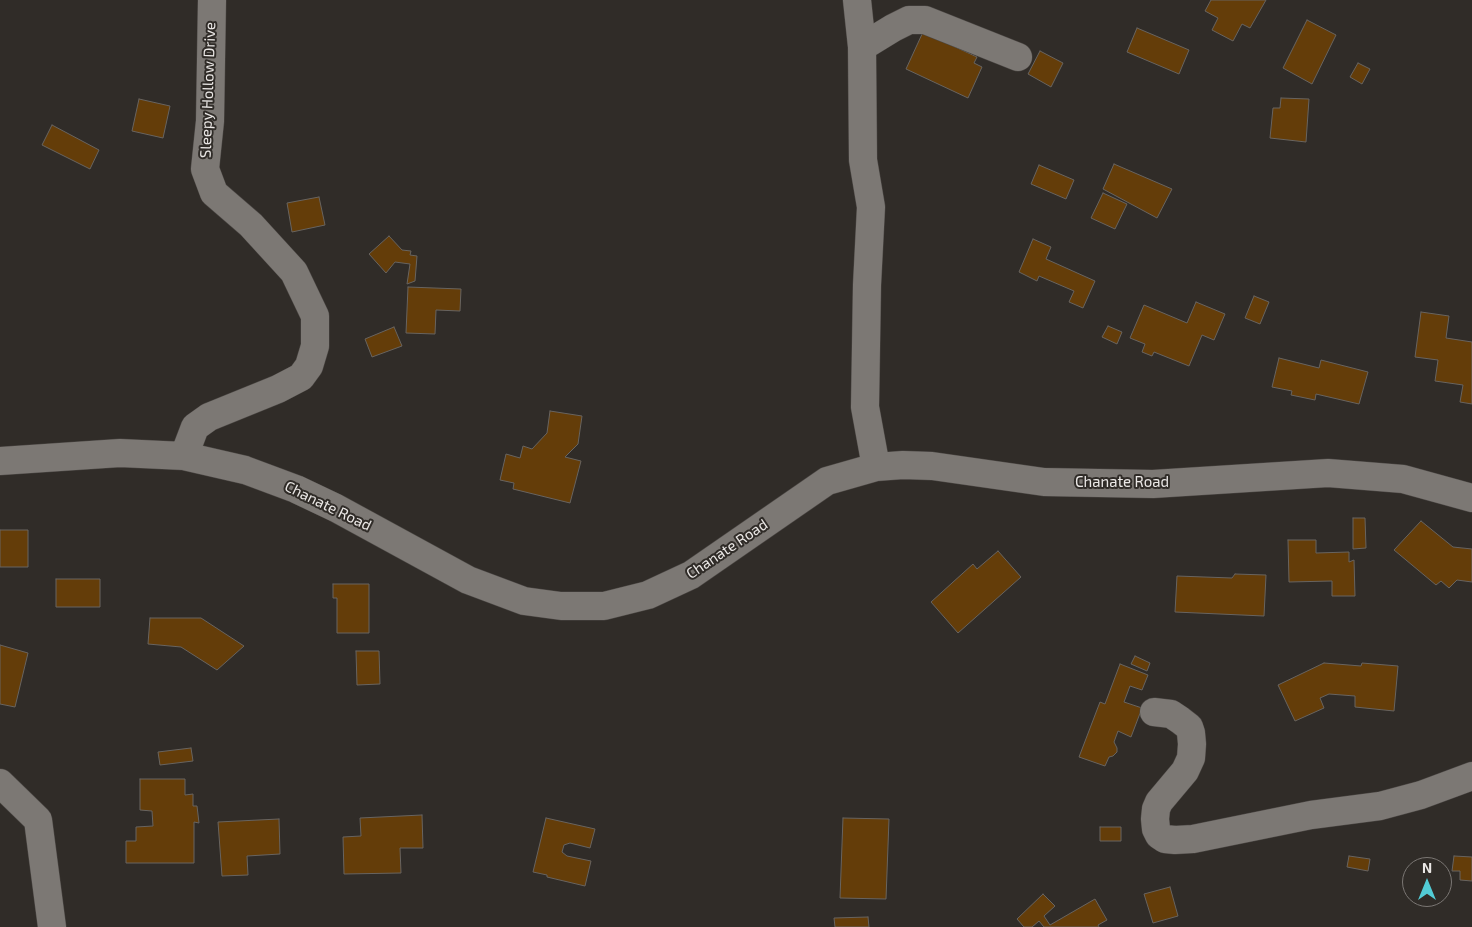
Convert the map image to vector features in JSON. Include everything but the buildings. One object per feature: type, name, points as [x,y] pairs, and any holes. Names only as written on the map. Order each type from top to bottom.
[{"type":"street","name":"Sleepy Hollow Drive","points":[[184,456],[195,427],[208,417],[278,389],[301,377],[309,366],[315,346],[315,316],[294,272],[251,225],[214,194],[205,169],[210,121],[212,0]]},
{"type":"street","points":[[857,0],[862,47],[863,160],[871,207],[867,285],[865,408],[876,467]]},
{"type":"street","points":[[862,47],[909,20],[925,20],[1018,57]]},
{"type":"street","name":"Chanate Road","points":[[0,461],[120,453],[184,456],[245,470],[296,489],[336,508],[468,580],[524,601],[561,606],[604,606],[648,595],[691,575],[827,481],[876,467],[903,465],[932,466],[1044,482],[1143,483],[1328,473],[1403,479],[1472,498]]},
{"type":"street","points":[[1154,712],[1171,714],[1180,720],[1189,728],[1192,738],[1191,758],[1185,771],[1159,802],[1156,810],[1156,829],[1159,836],[1165,839],[1193,839],[1312,815],[1380,806],[1420,795],[1472,776]]},
{"type":"street","points":[[0,783],[38,820],[52,927]]}]
